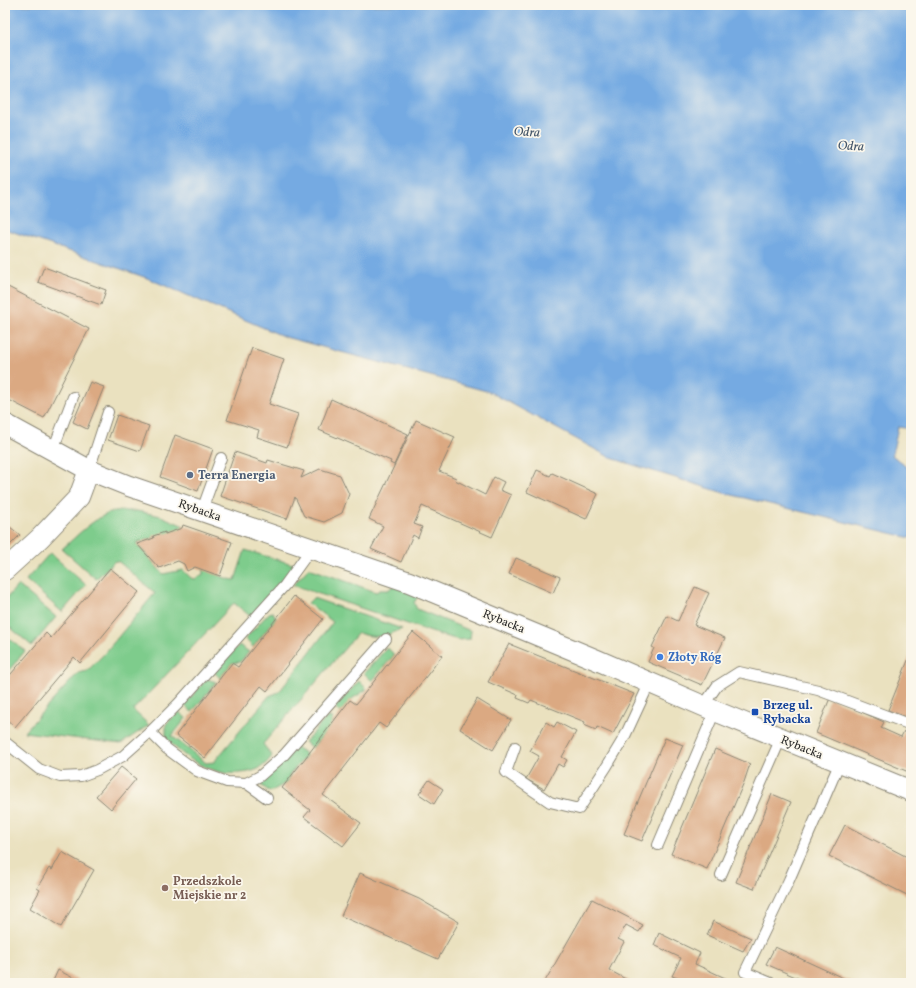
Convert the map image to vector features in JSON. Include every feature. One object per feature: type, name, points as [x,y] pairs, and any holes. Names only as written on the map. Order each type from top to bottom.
[{"type":"street","name":"Rybacka","points":[[5,424],[89,470],[129,486],[409,582],[911,791]]},
{"type":"street","points":[[5,570],[40,538],[79,497],[89,470]]},
{"type":"lane","points":[[53,450],[73,397]]},
{"type":"lane","points":[[89,470],[108,412]]},
{"type":"lane","points":[[202,510],[221,458]]},
{"type":"lane","points":[[5,742],[39,769],[60,777],[81,776],[97,770],[122,756],[150,732],[285,585],[312,549]]},
{"type":"lane","points":[[150,732],[167,749],[197,771],[227,782],[246,783],[260,776],[284,755],[386,639]]},
{"type":"lane","points":[[658,845],[717,686],[739,672],[818,690],[911,725]]},
{"type":"lane","points":[[514,747],[506,772],[550,802],[579,809],[625,736],[650,682]]},
{"type":"lane","points":[[721,875],[781,738]]},
{"type":"lane","points":[[770,983],[745,972],[789,880],[840,762]]},
{"type":"lane","points":[[246,783],[267,798]]},
{"type":"green space","points":[[115,511],[137,511],[161,516],[186,528],[136,543],[163,574],[183,570],[191,578],[195,579],[203,574],[203,569],[228,579],[235,580],[245,550],[296,565],[250,616],[234,603],[133,710],[149,725],[121,744],[24,732],[78,673],[87,671],[104,654],[155,593],[119,562],[115,561],[96,579],[62,549],[93,522]]},
{"type":"green space","points":[[50,553],[86,585],[62,612],[26,580]]},
{"type":"green space","points":[[309,568],[376,592],[380,590],[388,590],[395,585],[419,594],[414,603],[417,609],[471,631],[470,639],[459,640],[440,635],[293,585]]},
{"type":"green space","points":[[18,585],[56,617],[32,646],[5,623],[5,600]]},
{"type":"green space","points":[[313,598],[402,629],[380,636],[371,636],[358,633],[263,744],[272,756],[266,764],[259,769],[240,773],[216,771],[200,765],[178,750],[166,738],[166,724],[179,712],[186,718],[172,736],[206,763],[214,762],[269,696],[279,692],[333,622],[308,603]]},
{"type":"green space","points":[[273,612],[276,618],[253,647],[245,639],[269,613]]},
{"type":"green space","points":[[5,635],[25,651],[5,675]]},
{"type":"green space","points":[[239,645],[249,652],[240,662],[232,663],[220,678],[214,672]]},
{"type":"green space","points":[[387,648],[394,655],[372,681],[364,673]]},
{"type":"green space","points":[[207,679],[216,682],[192,712],[184,705]]},
{"type":"green space","points":[[359,681],[366,688],[366,690],[353,698],[340,713],[335,707]]},
{"type":"green space","points":[[327,717],[332,718],[332,725],[312,748],[305,742]]},
{"type":"green space","points":[[296,747],[305,753],[306,756],[291,773],[286,783],[270,792],[257,782]]},
{"type":"water","name":"Odra","points":[[5,5],[911,5],[911,429],[898,427],[892,455],[911,471],[911,538],[724,493],[611,458],[490,392],[285,337],[147,278],[5,229]]},
{"type":"building","points":[[44,267],[106,290],[101,305],[38,282]]},
{"type":"building","points":[[8,287],[89,329],[44,418],[5,398],[5,295]]},
{"type":"building","points":[[252,348],[284,359],[269,404],[298,414],[287,447],[257,437],[259,430],[227,420]]},
{"type":"building","points":[[90,382],[104,387],[87,429],[73,422]]},
{"type":"building","points":[[331,399],[408,434],[394,465],[390,463],[391,461],[319,430]]},
{"type":"building","points":[[117,415],[149,426],[140,451],[108,440]]},
{"type":"building","points":[[416,420],[455,437],[439,471],[456,478],[455,480],[485,495],[494,477],[504,482],[500,490],[511,495],[492,537],[422,506],[414,524],[422,527],[418,538],[413,535],[401,562],[371,549],[383,526],[369,519]]},
{"type":"building","points":[[175,435],[213,449],[198,491],[160,477]]},
{"type":"building","points":[[235,452],[267,463],[268,460],[304,471],[301,478],[320,469],[340,475],[349,494],[342,513],[324,522],[304,516],[295,497],[287,519],[220,496]]},
{"type":"building","points":[[537,470],[550,476],[552,473],[598,494],[586,519],[527,492]]},
{"type":"building","points":[[5,523],[20,535],[5,550]]},
{"type":"building","points":[[183,525],[232,542],[220,576],[195,567],[187,571],[184,564],[178,561],[159,568],[137,544],[154,538],[153,536],[165,532],[165,534],[182,528]]},
{"type":"building","points":[[516,558],[560,577],[553,593],[509,574]]},
{"type":"building","points":[[110,568],[139,592],[80,663],[74,657],[15,727],[5,718],[5,681],[46,633],[51,638]]},
{"type":"building","points":[[695,587],[709,593],[694,625],[725,638],[702,685],[648,662],[654,648],[652,647],[667,616],[678,621]]},
{"type":"building","points":[[294,596],[323,619],[267,691],[261,686],[205,758],[176,735],[232,663],[238,667]]},
{"type":"building","points":[[413,632],[442,656],[386,728],[379,723],[323,795],[361,823],[343,846],[304,817],[310,810],[282,788],[350,700],[356,704]]},
{"type":"building","points":[[509,644],[634,694],[613,734],[597,727],[596,730],[584,725],[585,722],[531,700],[529,703],[517,698],[518,695],[488,682]]},
{"type":"building","points":[[911,653],[911,709],[908,718],[888,710]]},
{"type":"building","points":[[830,698],[884,722],[881,728],[901,737],[904,731],[911,734],[911,773],[816,733]]},
{"type":"building","points":[[477,699],[511,720],[493,750],[460,729]]},
{"type":"building","points":[[546,722],[554,727],[557,722],[576,732],[562,757],[567,760],[563,767],[558,764],[544,789],[526,779],[539,756],[530,751]]},
{"type":"building","points":[[665,738],[683,745],[642,841],[624,834]]},
{"type":"building","points":[[715,749],[750,764],[744,782],[707,869],[671,854]]},
{"type":"building","points":[[121,767],[136,779],[111,809],[96,796]]},
{"type":"building","points":[[429,780],[443,789],[434,804],[419,794]]},
{"type":"building","points":[[772,794],[791,802],[754,889],[736,882]]},
{"type":"building","points":[[845,825],[911,859],[911,897],[829,856]]},
{"type":"building","points":[[62,852],[94,870],[61,927],[30,908],[40,890],[37,888],[49,868],[52,870]]},
{"type":"building","points":[[360,873],[419,899],[459,922],[438,959],[341,916]]},
{"type":"building","points":[[592,899],[643,925],[639,932],[626,925],[618,939],[624,942],[609,970],[633,983],[544,983]]},
{"type":"building","points":[[713,921],[751,938],[743,951],[707,935]]},
{"type":"building","points":[[659,933],[700,953],[695,964],[736,983],[685,983],[686,981],[672,976],[681,958],[654,945]]},
{"type":"building","points":[[775,947],[854,983],[809,983],[766,964]]},
{"type":"building","points":[[58,970],[83,983],[52,983]]},
{"type":"place","name":"Terra Energia","points":[[190,475]]},
{"type":"place","name":"Złoty Róg","points":[[660,657]]},
{"type":"place","name":"Brzeg ul. Rybacka","points":[[755,712]]},
{"type":"place","name":"Przedszkole Miejskie nr 2","points":[[165,888]]}]
